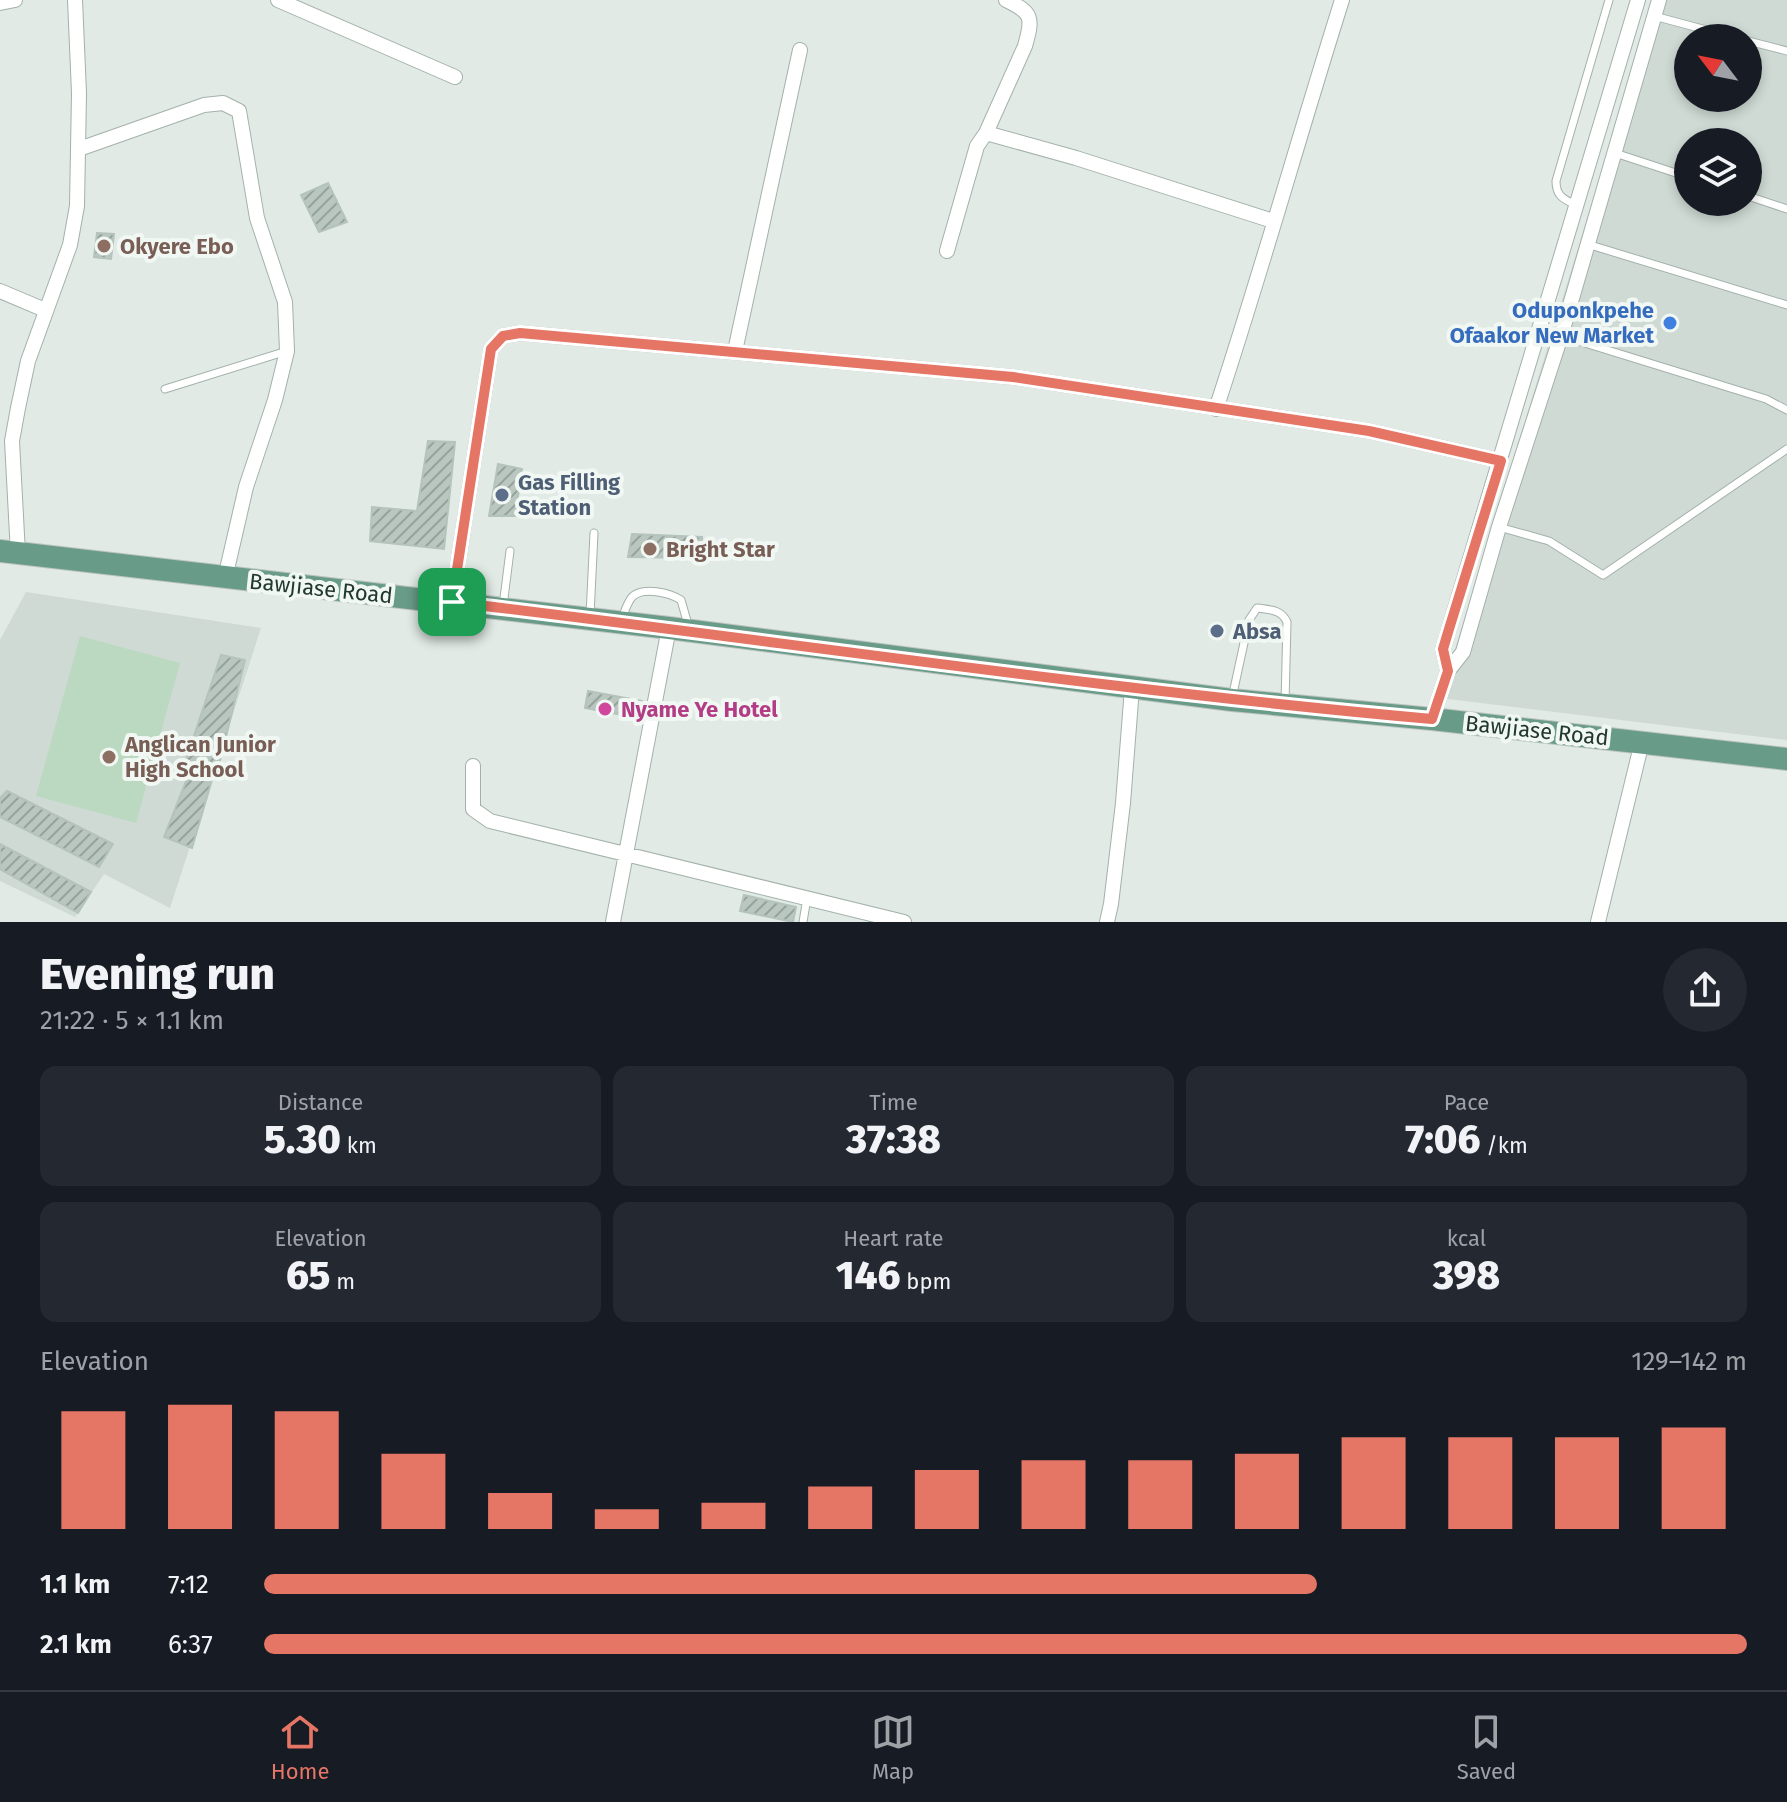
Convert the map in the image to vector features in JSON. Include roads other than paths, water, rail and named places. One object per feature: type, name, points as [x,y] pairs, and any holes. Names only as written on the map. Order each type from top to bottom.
[{"type":"main road","name":"Bawjiase Road","points":[[9,552],[503,608],[1232,700],[1787,759]]},
{"type":"street","points":[[0,3],[15,0]]},
{"type":"street","points":[[9,552],[12,441],[28,361],[70,245],[77,206],[79,93],[75,0]]},
{"type":"street","points":[[278,0],[455,77]]},
{"type":"street","points":[[947,251],[977,146],[986,133],[1029,32],[1031,19],[1025,9],[1006,0]]},
{"type":"street","points":[[1216,409],[1342,0]]},
{"type":"street","points":[[1448,671],[1443,649],[1638,0]]},
{"type":"street","points":[[1432,719],[1448,671],[1463,652],[1499,527],[1561,336],[1659,0]]},
{"type":"street","points":[[735,351],[800,50]]},
{"type":"street","points":[[79,149],[204,105],[223,103],[239,111],[257,218],[285,302],[287,351],[275,400],[246,487],[225,578]]},
{"type":"street","points":[[986,133],[1076,158],[1273,221]]},
{"type":"street","points":[[0,291],[45,310]]},
{"type":"street","points":[[452,602],[491,349],[503,336],[520,333],[1013,377],[1369,431],[1501,461]]},
{"type":"street","points":[[613,922],[624,856],[679,630]]},
{"type":"street","points":[[1107,922],[1123,803],[1132,688]]},
{"type":"street","points":[[1598,922],[1642,742]]},
{"type":"street","points":[[473,766],[473,809],[490,821],[904,922]]},
{"type":"lane","points":[[1578,206],[1562,199],[1556,191],[1556,181],[1609,0]]},
{"type":"lane","points":[[1654,16],[1684,24]]},
{"type":"lane","points":[[1762,45],[1787,51]]},
{"type":"lane","points":[[1615,153],[1674,172]]},
{"type":"lane","points":[[1762,201],[1787,209]]},
{"type":"lane","points":[[1587,244],[1787,305]]},
{"type":"lane","points":[[1561,336],[1766,399],[1787,410]]},
{"type":"lane","points":[[165,389],[287,351]]},
{"type":"lane","points":[[1499,527],[1549,541],[1603,575],[1787,449]]},
{"type":"lane","points":[[590,619],[594,533]]},
{"type":"lane","points":[[503,608],[510,551]]},
{"type":"lane","points":[[620,623],[633,596],[651,591],[674,595],[681,600],[686,610],[679,630]]},
{"type":"lane","points":[[1232,700],[1249,620],[1257,608],[1277,610],[1284,614],[1287,622],[1285,706]]},
{"type":"lane","points":[[803,922],[807,898]]},
{"type":"place","name":"Okyere Ebo","points":[[104,246]]},
{"type":"place","name":"Oduponkpehe Ofaakor New Market","points":[[1670,323]]},
{"type":"place","name":"Gas Filling Station","points":[[502,495]]},
{"type":"place","name":"Bright Star","points":[[650,549]]},
{"type":"place","name":"Absa","points":[[1217,631]]},
{"type":"place","name":"Nyame Ye Hotel","points":[[605,709]]},
{"type":"place","name":"Anglican Junior High School","points":[[109,757]]}]
